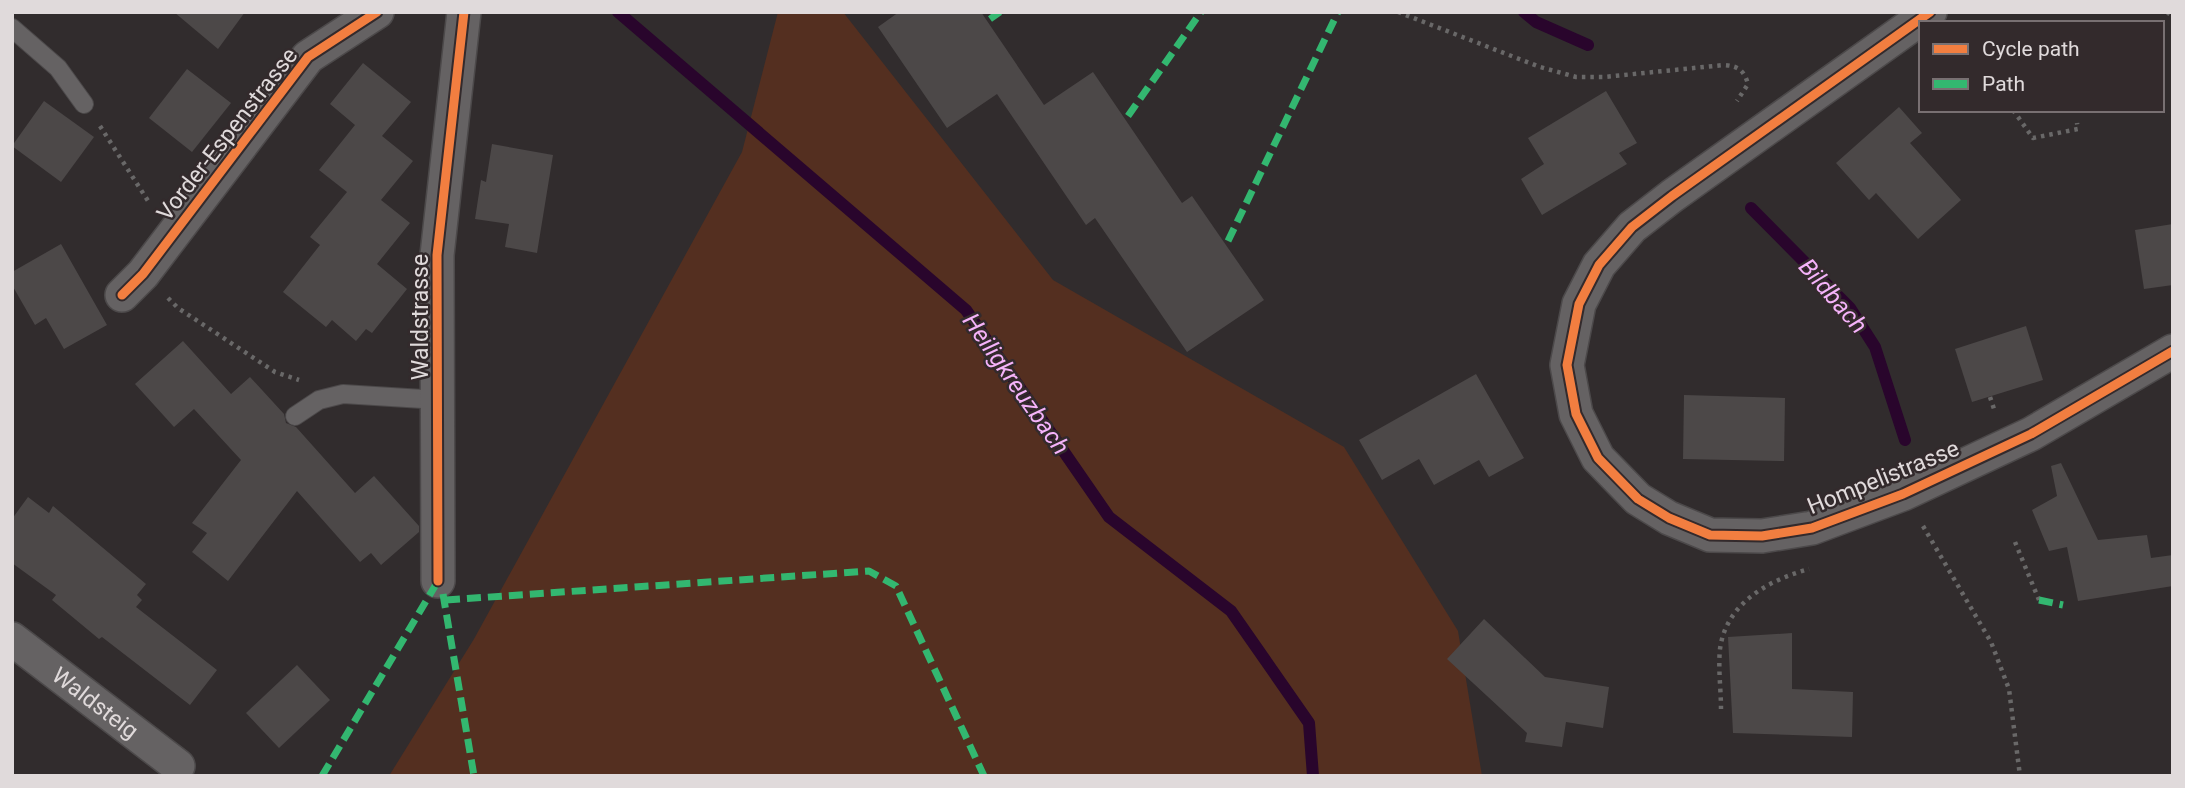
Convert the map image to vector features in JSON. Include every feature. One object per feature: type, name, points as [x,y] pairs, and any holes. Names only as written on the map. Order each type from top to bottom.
[{"type":"street","name":"Vorder-Espenstrasse","points":[[133,284],[308,57],[377,12]]},
{"type":"street","name":"Waldstrasse","points":[[438,581],[438,255],[464,12]]},
{"type":"street","name":"Hompelistrasse","points":[[1930,12],[1662,204],[1632,228],[1599,265],[1579,304],[1567,365],[1576,414],[1598,458],[1638,499],[1669,518],[1710,535],[1762,536],[1812,528],[1903,494],[2031,434],[2173,351]]},
{"type":"street","name":"Waldsteig","points":[[12,639],[178,766]]},
{"type":"lane","points":[[12,28],[58,68],[84,104]]},
{"type":"lane","points":[[295,416],[319,400],[343,394],[439,400]]},
{"type":"path","points":[[1398,12],[1540,67],[1576,78],[1737,66],[1745,74],[1748,84],[1731,108]]},
{"type":"path","points":[[2167,12],[2173,17]]},
{"type":"path","points":[[2013,112],[2032,138],[2078,130],[2077,123]]},
{"type":"path","points":[[100,126],[170,237]]},
{"type":"path","points":[[133,284],[178,307],[275,372],[343,394]]},
{"type":"path","points":[[1922,524],[1996,654],[2009,690],[2020,776]]},
{"type":"path","points":[[2015,542],[2039,600]]},
{"type":"path","points":[[1721,709],[1720,649],[1724,631],[1741,605],[1758,589],[1783,576],[1822,565]]},
{"type":"shaded area","points":[[778,12],[843,12],[1053,280],[1344,447],[1458,631],[1482,776],[389,776],[474,639],[742,152]]},
{"type":"building","points":[[174,12],[245,12],[218,49]]},
{"type":"building","points":[[899,12],[981,12],[1044,105],[1093,72],[1182,203],[1192,196],[1264,300],[1187,352],[1095,218],[1086,225],[997,94],[947,128],[878,27]]},
{"type":"building","points":[[363,63],[411,102],[382,136],[413,161],[381,200],[410,223],[377,264],[407,289],[372,333],[366,329],[356,341],[332,320],[326,327],[283,292],[320,245],[310,237],[347,192],[319,170],[355,125],[330,104]]},
{"type":"building","points":[[187,69],[231,103],[192,152],[149,118]]},
{"type":"building","points":[[1606,91],[1637,143],[1619,153],[1627,164],[1542,215],[1521,179],[1544,164],[1528,138]]},
{"type":"building","points":[[44,101],[94,137],[61,182],[12,146]]},
{"type":"building","points":[[1899,107],[1922,133],[1910,143],[1961,200],[1918,239],[1876,193],[1869,200],[1836,163]]},
{"type":"building","points":[[492,144],[553,155],[537,253],[505,247],[509,224],[475,219],[481,180],[486,182]]},
{"type":"building","points":[[2173,224],[2173,285],[2144,289],[2135,230]]},
{"type":"building","points":[[61,244],[107,325],[64,349],[46,318],[35,325],[12,285],[12,272]]},
{"type":"building","points":[[2026,326],[2043,380],[1972,402],[1955,349]]},
{"type":"building","points":[[183,341],[231,394],[250,377],[284,414],[286,423],[296,427],[355,493],[374,476],[419,526],[419,532],[381,565],[371,553],[360,562],[297,491],[228,581],[192,552],[207,533],[192,523],[241,460],[194,409],[174,427],[135,384]]},
{"type":"building","points":[[1476,374],[1524,458],[1489,477],[1479,460],[1434,485],[1419,459],[1382,480],[1359,440]]},
{"type":"building","points":[[1684,395],[1785,398],[1784,461],[1683,459]]},
{"type":"building","points":[[2061,463],[2098,540],[2147,535],[2151,558],[2173,555],[2173,586],[2078,601],[2067,547],[2049,551],[2032,510],[2057,496],[2051,466]]},
{"type":"building","points":[[28,497],[49,513],[53,506],[146,584],[137,595],[142,600],[136,607],[217,670],[190,705],[102,637],[99,639],[52,600],[56,595],[12,563],[12,519]]},
{"type":"building","points":[[1484,619],[1545,677],[1609,687],[1603,728],[1566,722],[1562,747],[1525,742],[1527,733],[1447,659]]},
{"type":"building","points":[[1792,633],[1792,689],[1853,692],[1852,737],[1733,733],[1728,637]]},
{"type":"building","points":[[297,665],[330,700],[279,748],[246,713]]},
{"type":"waterway","name":"Heiligkreuzbach","points":[[618,12],[966,310],[1109,517],[1231,611],[1309,723],[1313,776]]},
{"type":"waterway","name":"Bildbach","points":[[1524,12],[1536,22],[1588,45]]},
{"type":"waterway","name":"Bildbach","points":[[1751,208],[1850,308],[1875,347],[1905,440]]},
{"type":"marked path","points":[[990,19],[1000,12]]},
{"type":"marked path","points":[[1128,116],[1201,12]]},
{"type":"marked path","points":[[1228,241],[1338,12]]},
{"type":"marked path","points":[[446,600],[869,571],[896,586],[984,776]]},
{"type":"marked path","points":[[322,776],[438,581]]},
{"type":"marked path","points":[[443,594],[474,776]]},
{"type":"marked path","points":[[2039,600],[2063,605]]},
{"type":"cycle path","points":[[122,295],[143,274],[308,57],[377,12]]},
{"type":"cycle path","points":[[438,581],[437,255],[464,12]]},
{"type":"cycle path","points":[[1930,12],[1672,196],[1632,227],[1599,265],[1579,304],[1567,365],[1576,414],[1598,458],[1638,499],[1669,518],[1710,535],[1762,536],[1812,528],[1903,494],[2031,434],[2173,351]]}]
